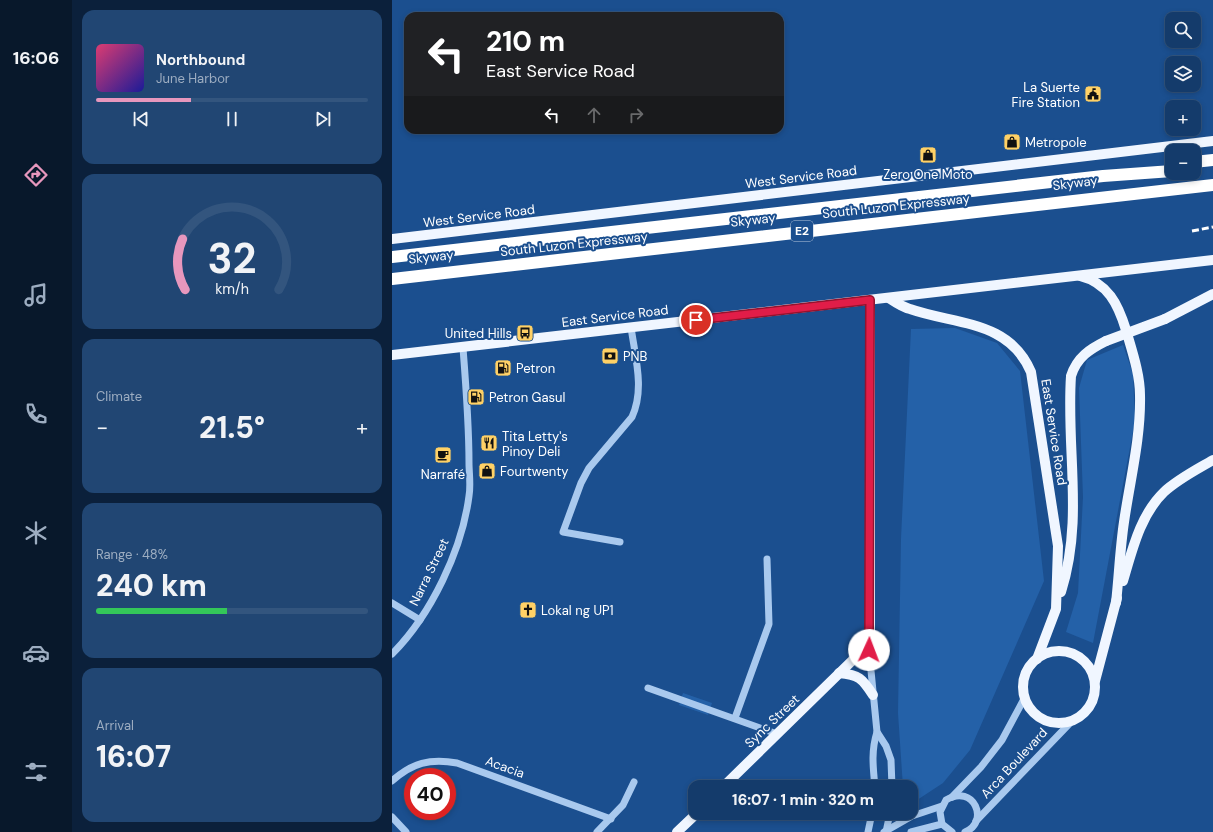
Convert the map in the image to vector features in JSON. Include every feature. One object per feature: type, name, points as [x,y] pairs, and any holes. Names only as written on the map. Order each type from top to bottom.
[{"type":"highway","points":[[1201,161],[1213,160]]},
{"type":"highway","name":"South Luzon Expressway","points":[[392,251],[1165,166]]},
{"type":"highway","points":[[1201,169],[1213,168]]},
{"type":"highway","name":"Skyway","points":[[392,257],[1103,176],[1165,172]]},
{"type":"highway","name":"South Luzon Expressway","points":[[392,279],[1213,185]]},
{"type":"highway","name":"Skyway","points":[[392,275],[1101,194],[1213,185]]},
{"type":"main road","name":"West Service Road","points":[[392,239],[1213,142]]},
{"type":"main road","name":"East Service Road","points":[[392,355],[463,348],[1213,260]]},
{"type":"main road","points":[[1075,275],[1086,277],[1101,285],[1116,304],[1130,343],[1138,381],[1138,427],[1124,524],[1116,603]]},
{"type":"main road","points":[[1056,609],[1068,567],[1074,530],[1071,376],[1080,358],[1090,350],[1106,341],[1165,319],[1213,294]]},
{"type":"main road","name":"East Service Road","points":[[889,298],[908,309],[980,327],[997,334],[1015,347],[1028,366],[1035,387],[1057,531],[1058,562],[1056,609],[1037,659]]},
{"type":"main road","points":[[868,639],[870,577],[870,300]]},
{"type":"main road","points":[[1095,681],[1091,670],[1084,661],[1069,653],[1052,652],[1037,659],[1025,676],[1025,697],[1032,711],[1045,721],[1060,724],[1071,722],[1082,716],[1091,705],[1095,693],[1095,681],[1116,603],[1140,530],[1151,507],[1173,484],[1213,460]]},
{"type":"main road","name":"Sync Street","points":[[730,780],[839,674],[860,652],[868,639]]},
{"type":"main road","points":[[839,674],[858,677],[863,680],[873,695]]},
{"type":"main road","points":[[677,832],[689,820]]},
{"type":"street","points":[[620,542],[563,532],[581,482],[589,468],[632,417],[636,407],[640,390],[632,327]]},
{"type":"street","name":"Narra Street","points":[[392,654],[420,620],[436,593],[452,559],[459,539],[470,495],[469,438],[463,348]]},
{"type":"street","points":[[736,718],[769,624],[766,559]]},
{"type":"street","points":[[392,603],[420,620]]},
{"type":"street","points":[[868,639],[878,732],[886,746],[891,760],[892,780]]},
{"type":"street","points":[[648,688],[736,718],[777,734]]},
{"type":"street","name":"Arca Boulevard","points":[[942,806],[981,767],[1002,740],[1025,697]]},
{"type":"street","name":"Arca Boulevard","points":[[965,832],[975,826],[1071,722]]},
{"type":"street","points":[[874,780],[872,759],[873,746],[878,732]]},
{"type":"street","name":"Acacia","points":[[392,781],[405,770],[425,762],[441,760],[457,763],[611,819]]},
{"type":"street","points":[[597,832],[622,806],[634,782]]},
{"type":"street","points":[[952,797],[964,796],[974,803],[978,815],[975,826]]},
{"type":"street","points":[[942,806],[940,812],[942,824],[952,832]]},
{"type":"street","points":[[886,831],[912,816],[942,806]]},
{"type":"street","points":[[392,817],[406,832]]},
{"type":"street","points":[[868,832],[871,820]]},
{"type":"street","points":[[886,831],[888,820]]},
{"type":"street","points":[[911,832],[942,824]]},
{"type":"shaded area","points":[[955,328],[997,343],[1020,371],[1044,581],[970,750],[943,783],[918,799],[918,780],[903,780],[898,713],[901,539],[911,329]]},
{"type":"shaded area","points":[[1123,345],[1133,374],[1135,421],[1093,643],[1066,632],[1078,593],[1083,497],[1079,388],[1087,360]]},
{"type":"shaded area","points":[[683,693],[712,703],[708,715],[679,705]]},
{"type":"railway","points":[[1192,231],[1213,227]]},
{"type":"place","name":"La Suerte Fire Station","points":[[1093,94]]},
{"type":"place","name":"Metropole","points":[[1012,142]]},
{"type":"place","name":"Zero One Moto","points":[[928,155]]},
{"type":"place","name":"United Hills","points":[[525,333]]},
{"type":"place","name":"PNB","points":[[610,356]]},
{"type":"place","name":"Petron","points":[[503,368]]},
{"type":"place","name":"Petron Gasul","points":[[476,397]]},
{"type":"place","name":"Tita Letty's Pinoy Deli","points":[[489,443]]},
{"type":"place","name":"Narrafé","points":[[443,455]]},
{"type":"place","name":"Fourtwenty","points":[[487,471]]},
{"type":"place","name":"Lokal ng UP1","points":[[528,610]]},
{"type":"route","points":[[696,320],[870,300],[871,457],[869,650]]}]
